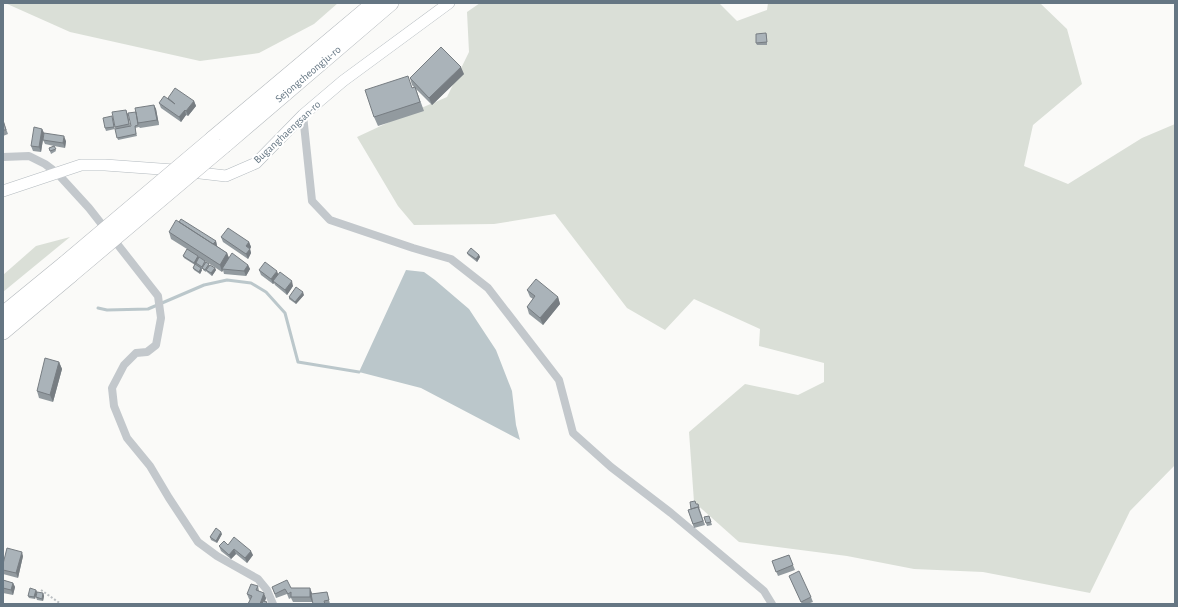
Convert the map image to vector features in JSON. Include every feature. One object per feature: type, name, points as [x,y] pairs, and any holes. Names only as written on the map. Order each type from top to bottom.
[{"type":"highway","name":"Sejongcheongju-ro","points":[[218,142],[374,3]]},
{"type":"highway","name":"Sejongcheongju-ro","points":[[218,142],[391,3]]},
{"type":"highway","points":[[3,332],[67,269],[218,142]]},
{"type":"highway","points":[[3,314],[67,269]]},
{"type":"street","name":"Buganghaengsan-ro","points":[[3,191],[81,165],[106,165],[174,170],[226,176],[256,163],[303,115],[343,81],[449,3]]},
{"type":"street","points":[[303,115],[312,201],[330,220],[451,259],[488,288],[559,380],[573,433],[611,468],[671,513],[764,591],[772,604]]},
{"type":"street","points":[[3,157],[28,156],[45,164],[57,173],[89,208],[158,298],[161,318],[156,345],[147,352],[136,353],[124,365],[112,388],[114,406],[127,438],[150,466],[198,542],[217,556],[258,579],[268,590],[273,604]]},
{"type":"path","points":[[40,590],[61,604]]},
{"type":"shaded area","points":[[5,3],[338,3],[314,24],[259,53],[200,61],[70,32]]},
{"type":"shaded area","points":[[480,3],[719,3],[737,21],[767,10],[768,3],[1040,3],[1067,29],[1082,84],[1033,125],[1024,166],[1068,184],[1142,138],[1175,124],[1175,465],[1130,511],[1090,593],[983,572],[914,569],[847,556],[739,542],[694,502],[689,432],[745,384],[798,395],[824,382],[824,363],[759,346],[760,329],[694,299],[665,330],[627,308],[555,214],[494,224],[414,225],[398,206],[357,137],[447,97],[469,52],[467,12]]},
{"type":"shaded area","points":[[70,237],[3,292],[3,275],[36,246]]},
{"type":"shaded area","points":[[406,270],[424,272],[469,309],[496,350],[512,391],[516,425],[520,440],[421,388],[359,372]]},
{"type":"building","points":[[766,33],[767,42],[756,43],[756,34]]},
{"type":"building","points":[[441,47],[461,67],[429,98],[410,78]]},
{"type":"building","points":[[408,76],[412,88],[415,87],[420,102],[374,117],[365,90]]},
{"type":"building","points":[[175,88],[194,101],[179,117],[159,103],[164,96],[175,104],[168,98]]},
{"type":"building","points":[[154,105],[157,120],[138,123],[135,108]]},
{"type":"building","points":[[126,110],[129,124],[115,127],[112,112]]},
{"type":"building","points":[[136,112],[138,125],[135,126],[136,134],[117,138],[115,129],[131,126],[128,113]]},
{"type":"building","points":[[112,116],[114,127],[105,128],[103,118]]},
{"type":"building","points":[[3,120],[6,130],[3,130]]},
{"type":"building","points":[[34,127],[42,129],[39,147],[31,146]]},
{"type":"building","points":[[44,133],[64,136],[63,143],[43,140]]},
{"type":"building","points":[[54,146],[56,149],[50,151],[49,148]]},
{"type":"building","points":[[181,219],[216,241],[213,244],[179,222]]},
{"type":"building","points":[[176,220],[227,253],[220,265],[169,232]]},
{"type":"building","points":[[228,228],[249,242],[246,246],[250,249],[246,254],[221,237]]},
{"type":"building","points":[[471,248],[479,255],[476,259],[467,253]]},
{"type":"building","points":[[187,249],[198,256],[194,263],[183,256]]},
{"type":"building","points":[[232,253],[248,265],[244,271],[222,269]]},
{"type":"building","points":[[199,257],[205,261],[202,267],[196,263]]},
{"type":"building","points":[[206,262],[209,264],[205,270],[202,268]]},
{"type":"building","points":[[265,262],[277,271],[271,279],[259,270]]},
{"type":"building","points":[[195,264],[201,268],[199,272],[193,268]]},
{"type":"building","points":[[210,265],[215,268],[211,273],[206,270]]},
{"type":"building","points":[[280,272],[292,281],[285,290],[273,281]]},
{"type":"building","points":[[536,279],[558,297],[540,318],[527,307],[535,296],[527,290]]},
{"type":"building","points":[[296,287],[303,292],[295,302],[289,297]]},
{"type":"building","points":[[45,358],[59,362],[50,395],[37,391]]},
{"type":"building","points":[[695,501],[699,508],[691,509],[690,502]]},
{"type":"building","points":[[698,507],[703,521],[693,524],[688,510]]},
{"type":"building","points":[[709,516],[711,522],[706,523],[704,517]]},
{"type":"building","points":[[216,528],[221,532],[216,541],[210,537]]},
{"type":"building","points":[[234,537],[251,551],[245,558],[234,549],[229,555],[219,546],[224,541],[228,545]]},
{"type":"building","points":[[7,548],[22,552],[16,573],[3,570]]},
{"type":"building","points":[[789,555],[793,565],[776,572],[772,561]]},
{"type":"building","points":[[799,571],[811,597],[801,602],[789,576]]},
{"type":"building","points":[[3,580],[13,583],[11,590],[3,588]]},
{"type":"building","points":[[287,580],[291,588],[310,588],[310,597],[291,597],[291,592],[288,594],[285,589],[275,594],[272,587]]},
{"type":"building","points":[[251,584],[258,586],[256,590],[264,593],[260,604],[248,604],[252,596],[247,594]]},
{"type":"building","points":[[30,588],[36,590],[34,597],[28,596]]},
{"type":"building","points":[[37,592],[43,593],[42,599],[36,597]]},
{"type":"building","points":[[327,592],[329,600],[324,601],[325,604],[313,604],[311,594]]},
{"type":"building","points":[[263,601],[267,602],[266,604],[262,604]]},
{"type":"waterway","points":[[98,308],[107,310],[148,309],[204,285],[227,280],[251,283],[266,292],[285,313],[298,362],[359,372]]}]
